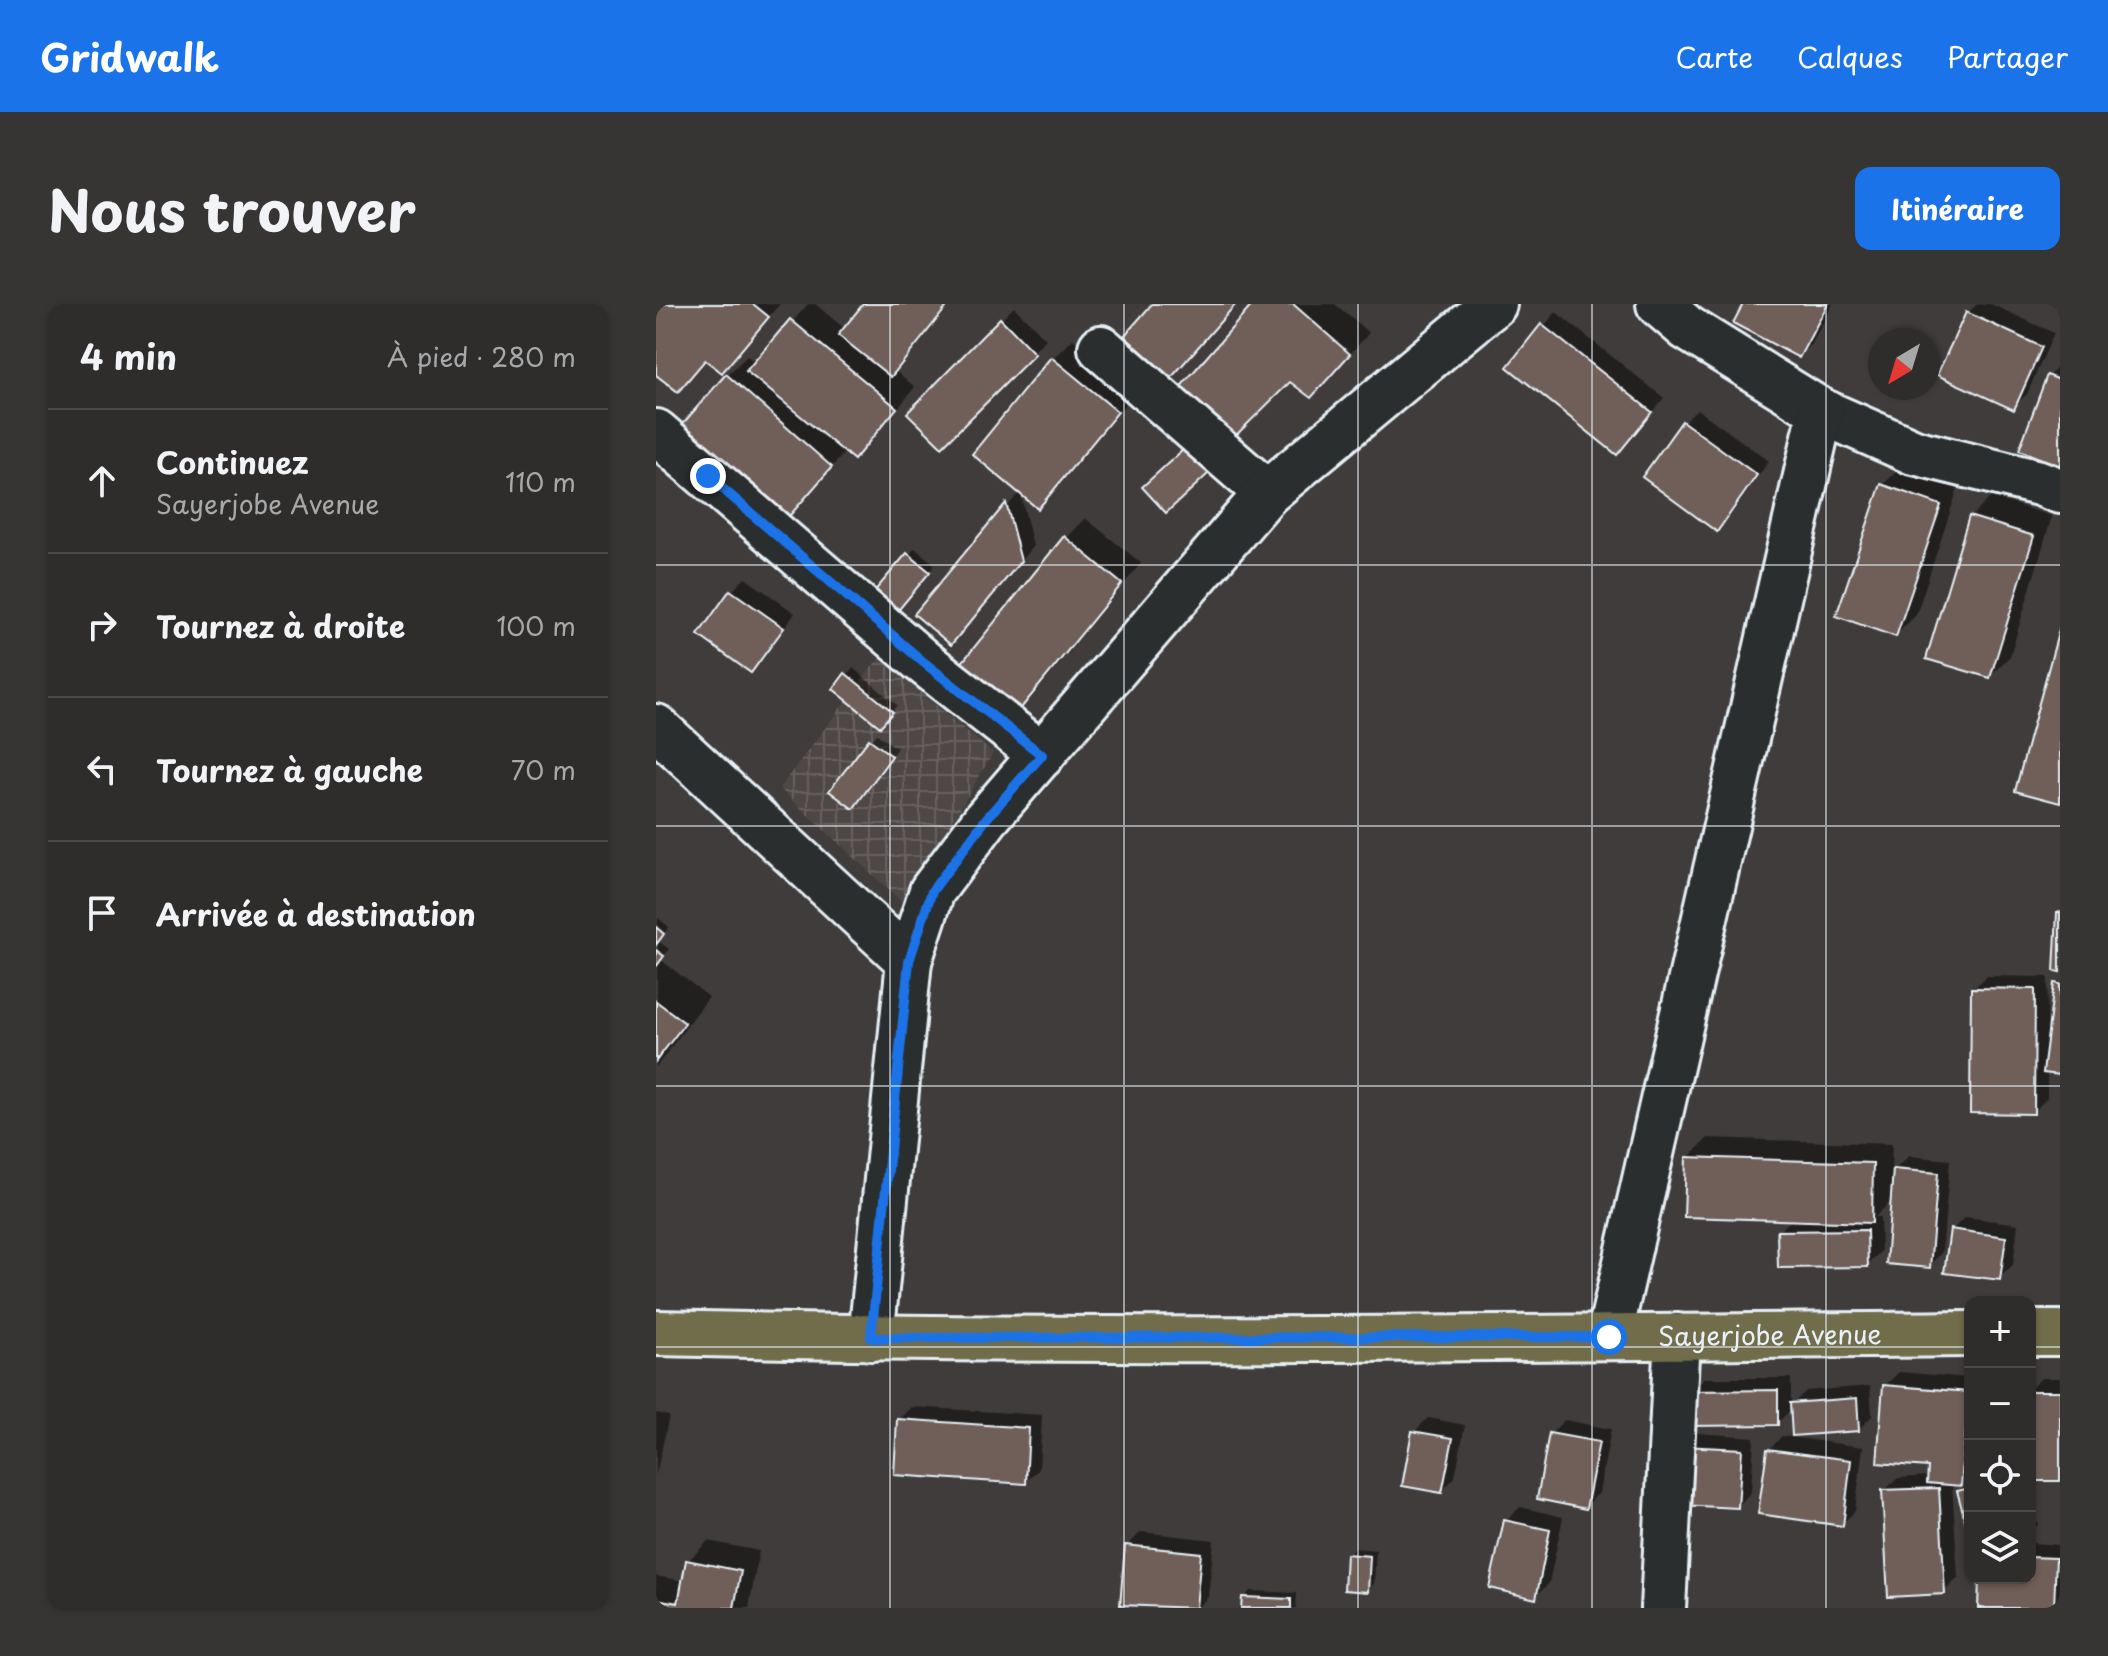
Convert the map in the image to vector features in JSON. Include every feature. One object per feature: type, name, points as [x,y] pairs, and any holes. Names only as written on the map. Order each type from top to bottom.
[{"type":"main road","name":"Sayerjobe Avenue","points":[[656,1333],[871,1338],[1964,1334]]},
{"type":"main road","points":[[2036,1333],[2060,1333]]},
{"type":"street","points":[[871,1338],[909,961],[932,891],[986,819],[1267,493],[1494,304]]},
{"type":"street","points":[[1659,304],[1687,328],[1821,411],[1914,452],[2060,491]]},
{"type":"street","points":[[1101,348],[1267,493]]},
{"type":"street","points":[[1609,1337],[1821,411]]},
{"type":"street","points":[[656,432],[922,661],[1042,755]]},
{"type":"street","points":[[656,727],[909,961]]},
{"type":"street","points":[[1663,1608],[1677,1336]]},
{"type":"shaded area","points":[[879,658],[993,753],[904,904],[779,788]]},
{"type":"building","points":[[656,304],[753,304],[769,317],[722,373],[705,360],[678,392],[656,375]]},
{"type":"building","points":[[863,304],[949,304],[891,377],[838,335]]},
{"type":"building","points":[[1152,304],[1236,304],[1171,378],[1124,336]]},
{"type":"building","points":[[1253,304],[1293,304],[1350,354],[1311,398],[1290,382],[1220,451],[1169,400]]},
{"type":"building","points":[[1743,304],[1828,304],[1799,358],[1733,323]]},
{"type":"building","points":[[1966,312],[2042,347],[2014,410],[1940,376],[1940,368]]},
{"type":"building","points":[[1000,318],[1035,354],[942,447],[907,413]]},
{"type":"building","points":[[790,319],[897,408],[854,460],[746,371]]},
{"type":"building","points":[[1541,324],[1652,412],[1617,455],[1507,367]]},
{"type":"building","points":[[1051,357],[1118,412],[1038,509],[972,454]]},
{"type":"building","points":[[726,374],[832,467],[778,529],[672,436]]},
{"type":"building","points":[[2047,375],[2060,380],[2060,466],[2019,450]]},
{"type":"building","points":[[1682,421],[1757,475],[1717,532],[1642,477]]},
{"type":"building","points":[[1185,448],[1209,473],[1166,513],[1142,487]]},
{"type":"building","points":[[1881,484],[1941,505],[1896,637],[1836,616]]},
{"type":"building","points":[[1006,503],[1021,561],[951,645],[914,614]]},
{"type":"building","points":[[1969,516],[2034,536],[1990,678],[1926,659]]},
{"type":"building","points":[[1064,536],[1122,584],[1013,718],[955,671]]},
{"type":"building","points":[[907,553],[930,572],[891,619],[867,600]]},
{"type":"building","points":[[730,590],[784,628],[751,673],[698,635]]},
{"type":"building","points":[[2060,626],[2060,803],[2015,791]]},
{"type":"building","points":[[845,673],[893,712],[880,727],[833,689]]},
{"type":"building","points":[[869,739],[892,756],[853,809],[829,791]]},
{"type":"building","points":[[2057,912],[2060,912],[2060,972],[2054,971]]},
{"type":"building","points":[[656,927],[664,934],[656,945]]},
{"type":"building","points":[[656,950],[664,956],[656,967]]},
{"type":"building","points":[[2054,983],[2060,984],[2060,1075],[2043,1073]]},
{"type":"building","points":[[1971,988],[2035,989],[2034,1114],[1970,1113]]},
{"type":"building","points":[[656,1001],[685,1023],[656,1061]]},
{"type":"building","points":[[1686,1157],[1873,1163],[1872,1223],[1684,1217]]},
{"type":"building","points":[[1893,1169],[1938,1173],[1930,1268],[1886,1264]]},
{"type":"building","points":[[1950,1229],[2006,1237],[2000,1280],[1944,1273]]},
{"type":"building","points":[[1867,1230],[1868,1267],[1778,1268],[1777,1231]]},
{"type":"building","points":[[1883,1385],[1964,1392],[1961,1486],[1927,1483],[1928,1467],[1877,1463]]},
{"type":"building","points":[[1778,1390],[1778,1425],[1689,1426],[1689,1391]]},
{"type":"building","points":[[2036,1391],[2060,1391],[2060,1481],[2036,1481]]},
{"type":"building","points":[[1857,1398],[1859,1431],[1792,1436],[1790,1403]]},
{"type":"building","points":[[897,1419],[1029,1428],[1026,1484],[894,1475]]},
{"type":"building","points":[[1412,1431],[1453,1438],[1442,1493],[1402,1486]]},
{"type":"building","points":[[1549,1433],[1599,1442],[1586,1509],[1537,1499]]},
{"type":"building","points":[[1682,1446],[1742,1449],[1738,1508],[1679,1505]]},
{"type":"building","points":[[1767,1449],[1851,1460],[1843,1526],[1758,1514]]},
{"type":"building","points":[[1939,1488],[1945,1594],[1888,1597],[1882,1490]]},
{"type":"building","points":[[1964,1489],[1964,1516],[1957,1491]]},
{"type":"building","points":[[1504,1520],[1550,1530],[1536,1599],[1489,1588]]},
{"type":"building","points":[[1125,1545],[1201,1553],[1196,1608],[1120,1605]]},
{"type":"building","points":[[1346,1554],[1370,1556],[1368,1592],[1344,1590]]},
{"type":"building","points":[[2036,1557],[2056,1558],[2054,1608],[1978,1608],[1979,1584],[2036,1584]]},
{"type":"building","points":[[686,1560],[741,1571],[734,1608],[656,1608],[656,1599],[678,1603]]},
{"type":"building","points":[[1242,1597],[1291,1599],[1291,1608],[1241,1608]]},
{"type":"route","points":[[708,476],[922,661],[1042,755],[986,819],[932,891],[909,961],[871,1338],[1609,1337]]}]
